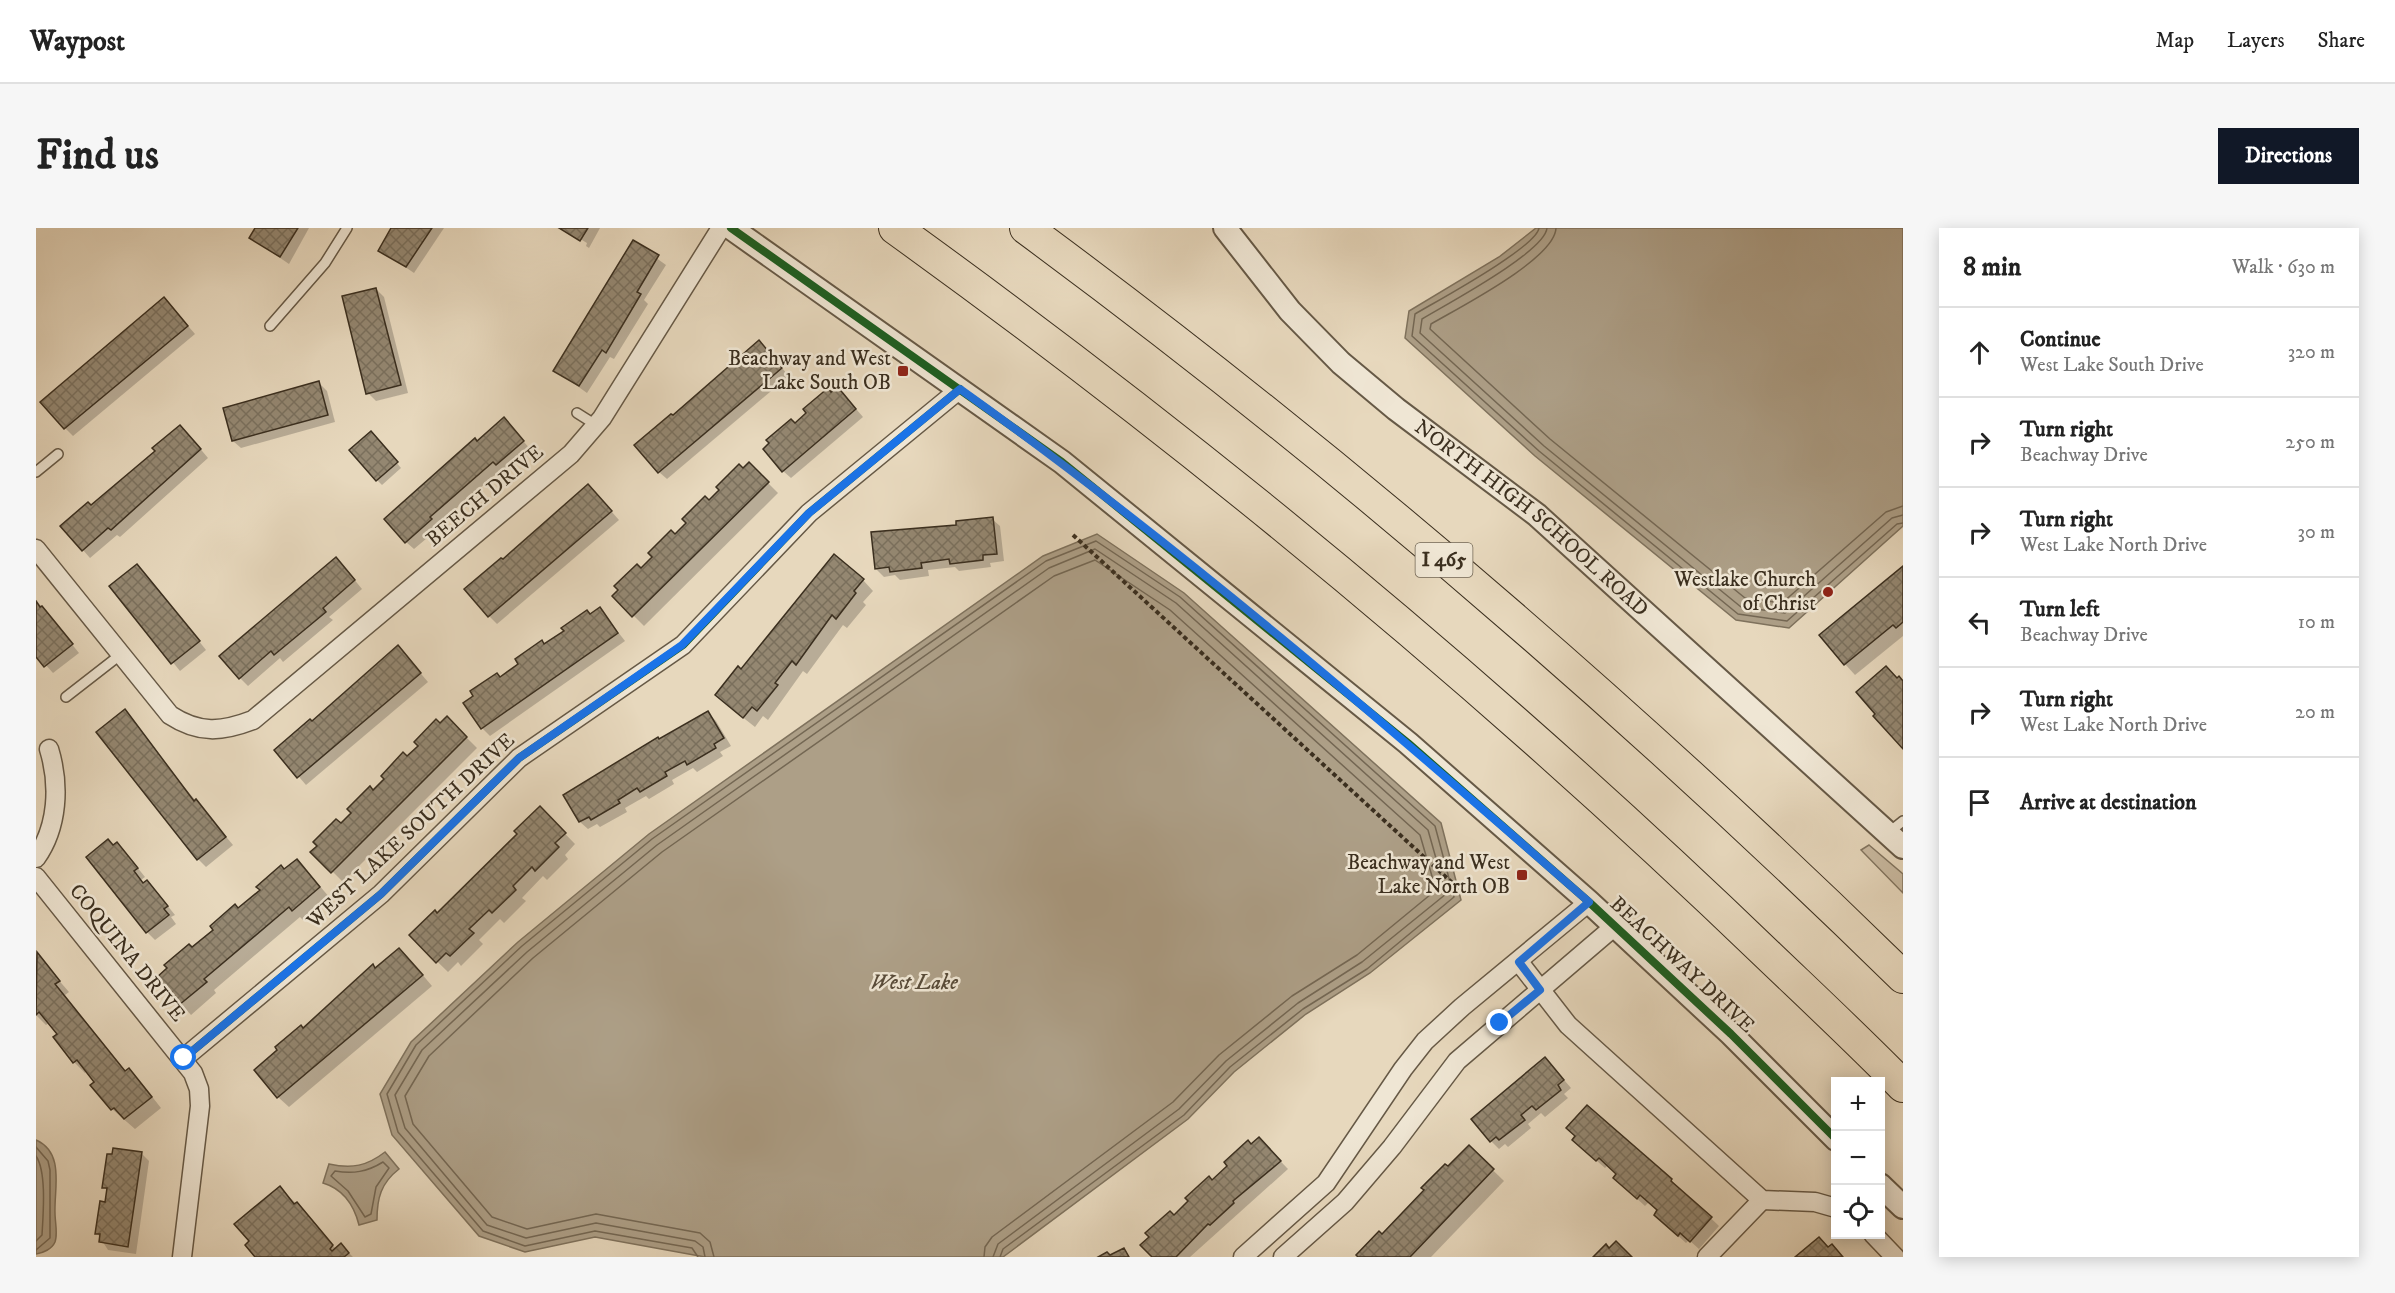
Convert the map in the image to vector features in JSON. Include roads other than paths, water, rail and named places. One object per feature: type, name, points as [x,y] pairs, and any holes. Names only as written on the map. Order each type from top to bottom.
[{"type":"highway","points":[[895,228],[1166,431],[1407,629],[1676,867],[1903,1086]]},
{"type":"highway","name":"I 465","points":[[1026,228],[1138,312],[1349,481],[1514,618],[1841,916],[1903,976]]},
{"type":"highway","points":[[1841,916],[1903,969]]},
{"type":"street","name":"BEECH DRIVE","points":[[120,655],[170,715],[192,727],[212,731],[232,729],[263,713],[571,454],[596,425],[721,228]]},
{"type":"street","name":"BEACHWAY DRIVE","points":[[731,228],[1062,462],[1408,743],[1615,926],[1731,1034],[1831,1134]]},
{"type":"street","name":"NORTH HIGH SCHOOL ROAD","points":[[1225,228],[1290,311],[1341,363],[1396,409],[1537,515],[1898,834]]},
{"type":"street","name":"WEST LAKE SOUTH DRIVE","points":[[184,1058],[381,894],[519,758],[682,645],[809,513],[960,389]]},
{"type":"street","points":[[36,549],[120,655]]},
{"type":"street","points":[[36,858],[49,832],[56,801],[50,749]]},
{"type":"street","name":"COQUINA DRIVE","points":[[36,877],[184,1058]]},
{"type":"street","points":[[1243,1257],[1326,1184],[1393,1083],[1425,1041],[1461,1007],[1519,962],[1589,902]]},
{"type":"street","points":[[1283,1257],[1345,1202],[1392,1147],[1457,1061],[1615,926]]},
{"type":"street","points":[[1519,962],[1568,1025],[1762,1200],[1815,1202],[1831,1207]]},
{"type":"street","points":[[182,1257],[200,1100],[193,1073],[184,1058]]},
{"type":"street","points":[[1885,1189],[1903,1207]]},
{"type":"street","points":[[1707,1257],[1762,1200]]},
{"type":"street","points":[[1878,1239],[1895,1257]]},
{"type":"lane","points":[[270,326],[325,263],[347,228]]},
{"type":"lane","points":[[577,413],[596,425]]},
{"type":"lane","points":[[36,472],[58,454]]},
{"type":"lane","points":[[66,697],[120,655]]},
{"type":"water","points":[[1536,228],[1903,228],[1903,526],[1789,628],[1736,620],[1535,456],[1405,338],[1409,311],[1499,257]]},
{"type":"water","name":"West Lake","points":[[1097,534],[1184,593],[1441,823],[1461,900],[1370,973],[1306,1014],[1234,1072],[1188,1119],[1003,1257],[705,1257],[595,1237],[525,1252],[479,1236],[392,1135],[380,1094],[411,1042],[518,942],[649,834],[1043,556]]},
{"type":"water","points":[[36,1140],[51,1153],[54,1162],[56,1239],[52,1247],[36,1254]]},
{"type":"water","points":[[385,1152],[399,1169],[384,1185],[378,1205],[377,1220],[359,1225],[347,1199],[336,1189],[323,1183],[329,1164],[359,1165]]},
{"type":"place","name":"Beachway and West Lake South OB","points":[[903,371]]},
{"type":"place","name":"Westlake Church of Christ","points":[[1828,592]]},
{"type":"place","name":"Beachway and West Lake North OB","points":[[1522,875]]}]
